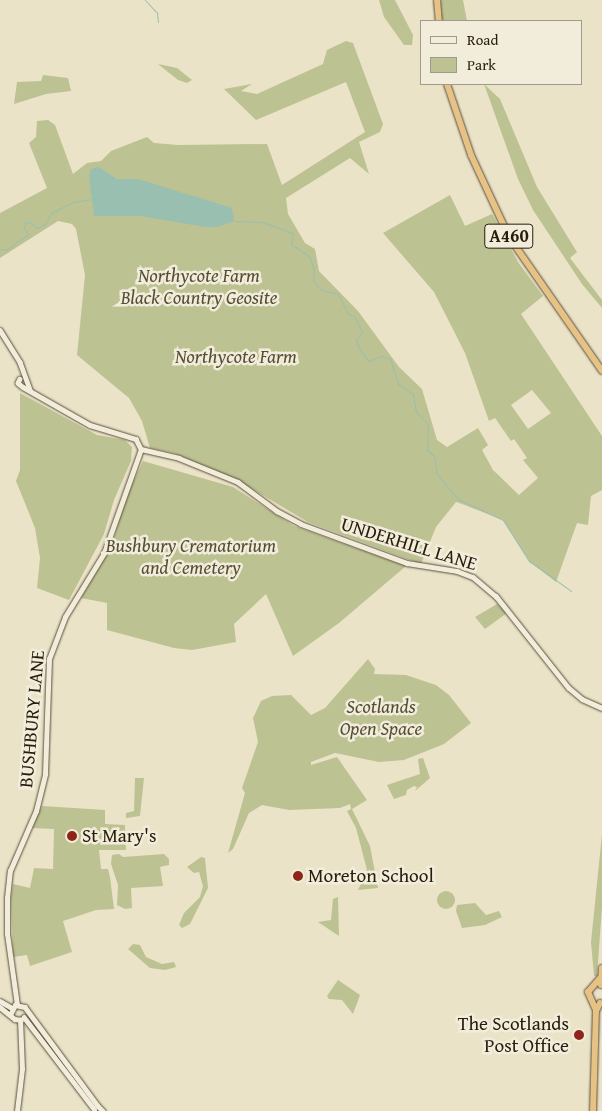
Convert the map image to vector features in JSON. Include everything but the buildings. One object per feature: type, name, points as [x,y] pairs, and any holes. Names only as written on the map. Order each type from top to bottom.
[{"type":"highway","points":[[436,0],[439,20]]},
{"type":"highway","name":"A460","points":[[447,85],[471,155],[509,237],[602,371]]},
{"type":"highway","points":[[592,986],[601,986],[602,968]]},
{"type":"highway","points":[[593,1111],[596,1011],[588,994],[592,986],[601,977]]},
{"type":"highway","points":[[592,1002],[601,1003],[596,1011]]},
{"type":"street","points":[[0,330],[21,366],[22,381],[33,394],[103,431],[136,439],[141,449]]},
{"type":"street","name":"UNDERHILL LANE","points":[[141,449],[179,458],[230,479],[300,524],[408,563],[473,577],[496,596],[569,688],[582,699],[602,708]]},
{"type":"street","name":"BUSHBURY LANE","points":[[13,1008],[7,928],[7,898],[10,871],[36,811],[46,774],[50,659],[65,617],[104,553],[141,449]]},
{"type":"street","points":[[0,1001],[13,1008],[23,1017],[95,1109],[103,1111]]},
{"type":"street","points":[[0,1007],[13,1008],[24,1006],[22,1069],[17,1111]]},
{"type":"green space","points":[[379,0],[395,0],[413,35],[412,45],[404,45],[384,17]]},
{"type":"green space","points":[[441,0],[463,0],[467,20],[442,20]]},
{"type":"green space","name":"Northycote Farm Black Country Geosite","points":[[346,41],[353,43],[383,124],[380,132],[359,142],[369,174],[350,158],[286,198],[288,214],[305,243],[315,249],[319,271],[358,311],[399,367],[422,389],[437,440],[447,447],[478,428],[488,445],[482,450],[493,470],[519,495],[538,478],[523,460],[527,458],[514,439],[511,441],[495,418],[489,421],[465,353],[434,292],[383,233],[450,195],[465,226],[492,214],[518,262],[543,296],[521,314],[602,436],[602,490],[591,496],[588,525],[577,523],[556,582],[529,561],[503,520],[456,502],[436,527],[421,564],[308,522],[237,480],[174,453],[150,448],[142,421],[129,398],[77,355],[85,275],[76,229],[72,224],[58,221],[0,258],[0,213],[47,188],[29,143],[36,137],[37,121],[48,120],[55,125],[73,174],[87,163],[101,161],[111,151],[147,137],[154,143],[178,145],[267,144],[282,185],[365,132],[346,82],[256,120],[224,89],[252,84],[241,91],[257,94],[323,64],[327,50]],"holes":[[[532,390],[551,413],[528,429],[511,405]]]},
{"type":"green space","points":[[158,64],[177,68],[192,80],[187,83],[178,80]]},
{"type":"green space","points":[[43,75],[68,78],[71,91],[46,94],[14,104],[17,82],[41,81]]},
{"type":"green space","points":[[484,85],[500,99],[537,187],[577,252],[570,258],[602,300],[602,308],[582,284],[533,210],[518,179]]},
{"type":"green space","points":[[20,393],[97,435],[125,440],[132,447],[131,461],[114,500],[104,534],[69,600],[37,588],[40,558],[35,528],[16,481],[20,470]]},
{"type":"green space","name":"Bushbury Crematorium and Cemetery","points":[[143,461],[233,487],[294,526],[406,566],[339,623],[293,656],[266,594],[234,624],[236,642],[192,650],[174,648],[107,630],[107,603],[81,598],[112,546],[125,500]]},
{"type":"green space","points":[[497,604],[507,613],[485,629],[475,617]]},
{"type":"green space","name":"Scotlands Open Space","points":[[368,659],[375,669],[374,674],[406,675],[436,685],[449,695],[471,723],[444,744],[404,760],[379,762],[335,753],[311,762],[311,765],[337,757],[367,800],[352,809],[370,846],[378,888],[358,890],[367,870],[356,828],[347,811],[351,809],[350,804],[340,808],[289,810],[262,805],[249,813],[233,849],[228,853],[245,793],[242,788],[258,742],[253,718],[261,701],[272,696],[291,695],[311,715],[325,708]]},
{"type":"green space","points":[[423,758],[430,778],[415,791],[417,787],[414,786],[407,790],[406,795],[394,799],[387,785],[420,774],[418,759]]},
{"type":"green space","points":[[135,778],[144,778],[140,816],[126,818],[126,813],[134,811]]},
{"type":"green space","points":[[42,806],[105,810],[105,824],[125,825],[126,850],[99,850],[101,869],[108,869],[114,909],[96,910],[63,921],[72,952],[30,966],[27,955],[13,957],[11,898],[13,884],[30,888],[34,868],[53,869],[54,829],[31,828]]},
{"type":"green space","points":[[602,834],[602,907],[597,976],[594,976],[591,942]]},
{"type":"green space","points":[[119,854],[123,857],[164,854],[169,859],[169,865],[160,867],[163,886],[131,888],[132,908],[125,909],[117,905],[118,885],[111,864],[112,855]]},
{"type":"green space","points":[[201,857],[205,858],[208,888],[190,924],[182,928],[179,925],[184,913],[200,897],[203,886],[199,872],[194,873],[187,867]]},
{"type":"green space","points":[[446,891],[452,894],[455,900],[452,906],[446,909],[440,906],[437,900],[440,894]]},
{"type":"green space","points":[[338,897],[339,936],[318,922],[331,920],[333,899]]},
{"type":"green space","points":[[475,903],[486,915],[499,911],[502,917],[485,925],[462,928],[456,911],[457,905]]},
{"type":"green space","points":[[133,944],[140,945],[146,957],[162,964],[174,962],[176,967],[165,970],[150,968],[128,949]]},
{"type":"green space","points":[[338,980],[360,995],[353,1014],[342,1000],[329,999],[327,996]]},
{"type":"shaded area","points":[[99,167],[117,179],[138,179],[232,208],[234,221],[217,227],[205,227],[140,216],[94,216],[89,176],[91,169]]},
{"type":"waterway","points":[[145,0],[157,13],[158,22]]},
{"type":"waterway","points":[[0,249],[6,250],[28,234],[24,228],[25,223],[30,222],[37,228],[45,224],[51,213],[73,202],[91,199]]},
{"type":"waterway","points":[[234,221],[262,222],[293,233],[291,244],[310,257],[314,271],[313,281],[321,290],[338,294],[348,314],[354,316],[362,332],[356,340],[360,350],[369,361],[381,356],[390,359],[398,384],[413,394],[416,412],[428,424],[427,450],[434,456],[437,474],[458,499],[503,520],[529,561],[571,591]]},
{"type":"place","name":"St Mary's","points":[[72,836]]},
{"type":"place","name":"Moreton School","points":[[298,876]]},
{"type":"place","name":"The Scotlands Post Office","points":[[579,1035]]},
{"type":"park label","name":"Northycote Farm","points":[[236,357]]}]
